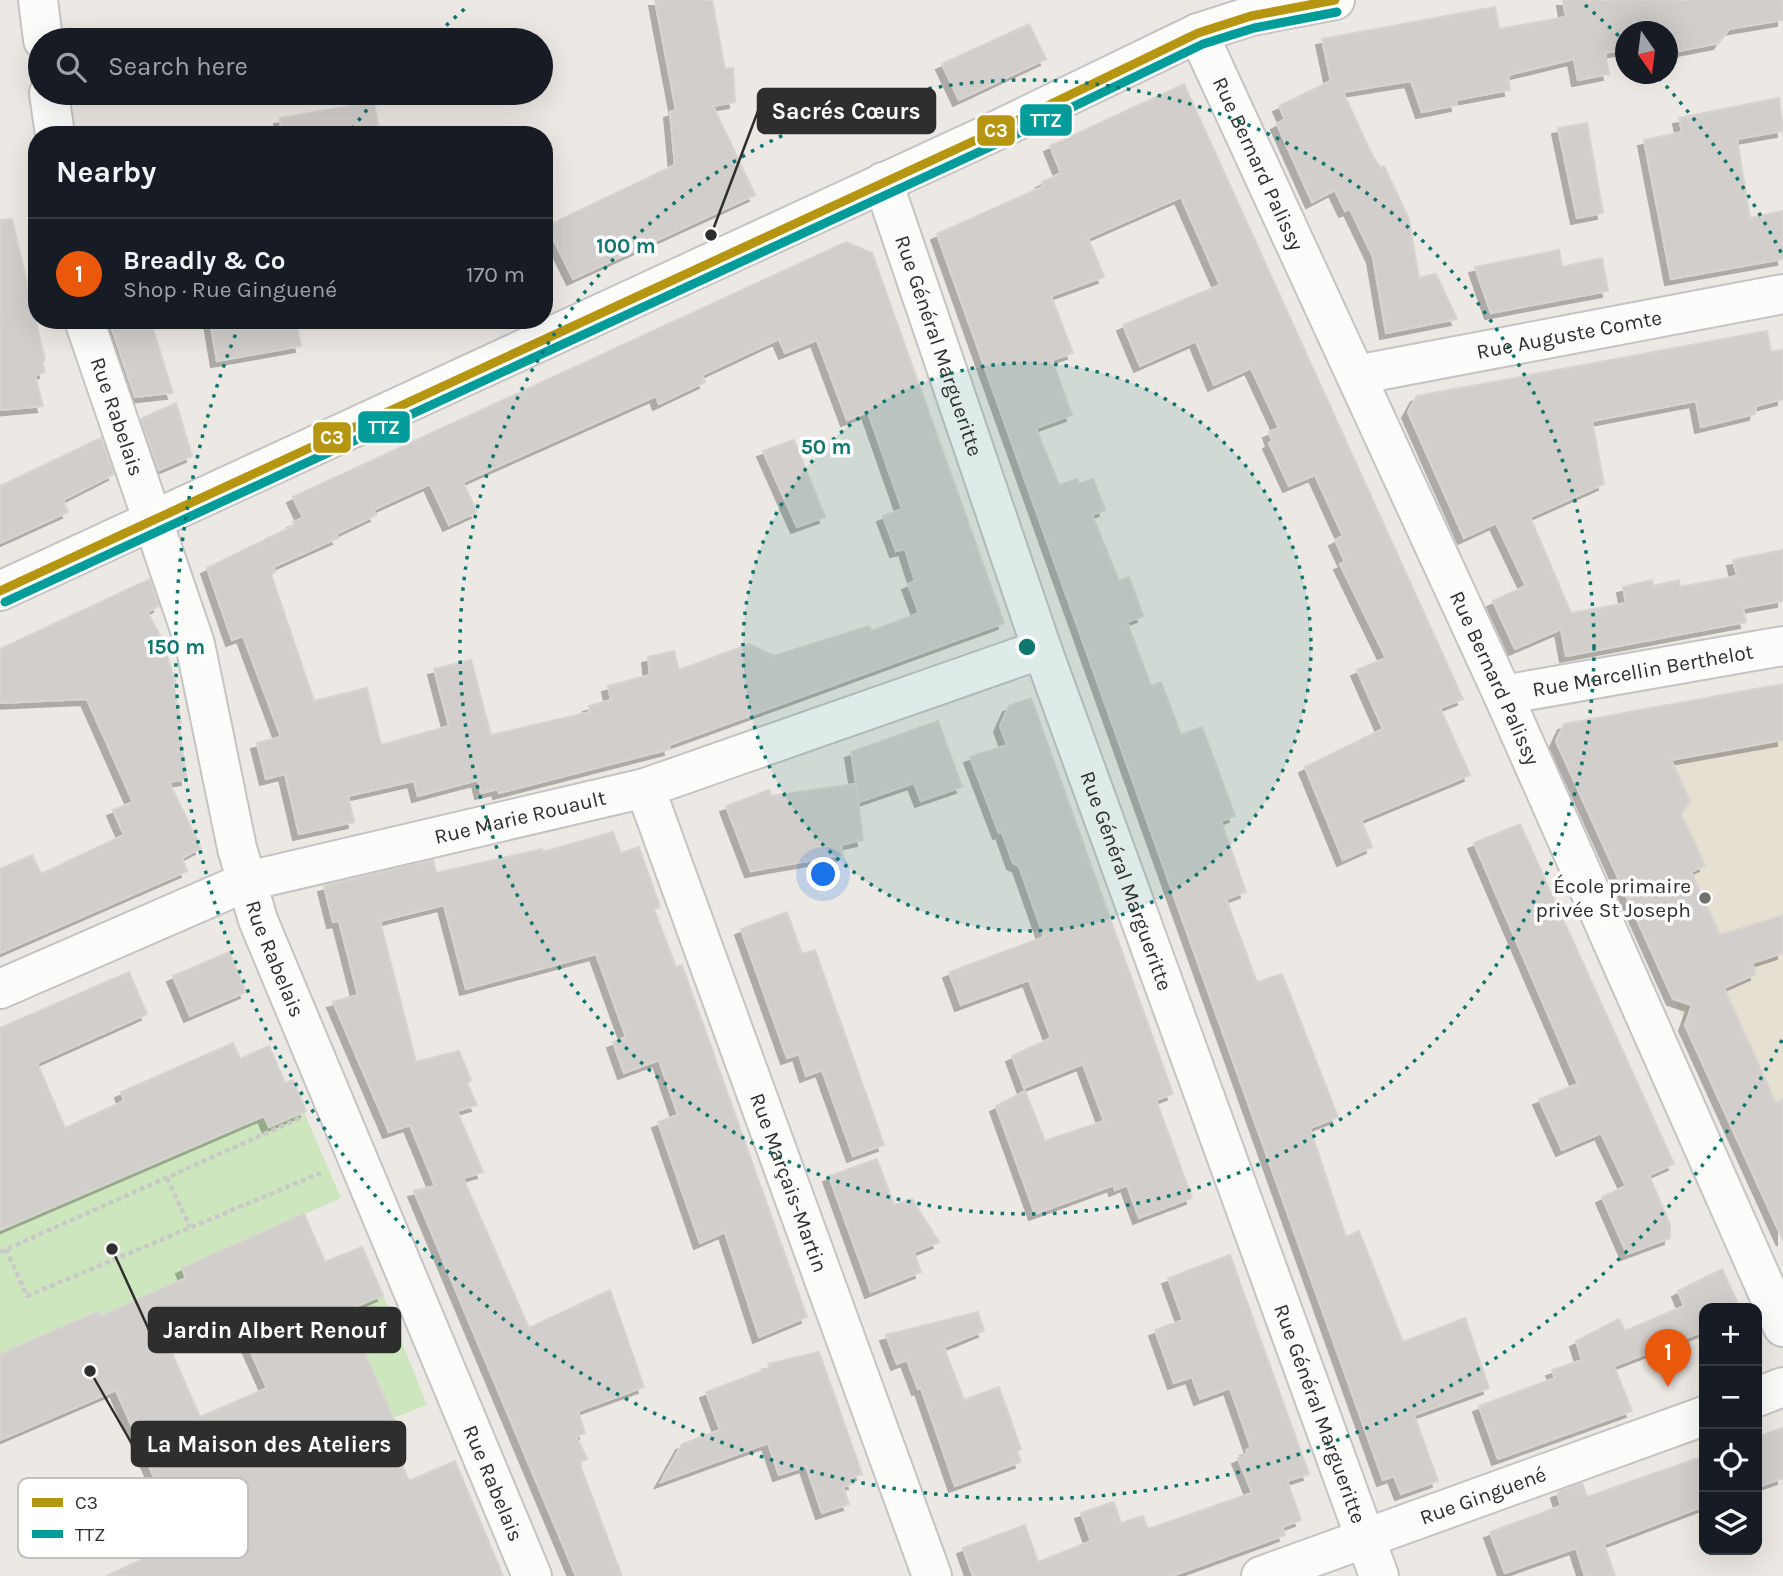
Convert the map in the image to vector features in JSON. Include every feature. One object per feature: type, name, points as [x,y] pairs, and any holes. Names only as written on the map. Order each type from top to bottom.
[{"type":"street","points":[[38,0],[42,28]]},
{"type":"street","points":[[0,591],[1198,33],[1251,16],[1335,0]]},
{"type":"street","name":"Rue Bernard Palissy","points":[[1198,33],[1503,695],[1783,1327]]},
{"type":"street","points":[[51,105],[54,126]]},
{"type":"street","name":"Rue Général Margueritte","points":[[883,181],[1042,649],[1379,1576]]},
{"type":"street","name":"Rue Auguste Comte","points":[[1356,375],[1783,294]]},
{"type":"street","name":"Rue Rabelais","points":[[87,329],[195,644],[237,848],[258,920],[532,1576]]},
{"type":"street","name":"Rue Marcellin Berthelot","points":[[1503,695],[1783,646]]},
{"type":"street","name":"Rue Marie Rouault","points":[[0,989],[248,881],[645,788],[1042,649]]},
{"type":"street","name":"Rue Marçais-Martin","points":[[645,788],[932,1576]]},
{"type":"street","points":[[1762,1395],[1783,1387]]},
{"type":"street","name":"Rue Ginguené","points":[[1261,1576],[1699,1418]]},
{"type":"path","points":[[336,1102],[3,1250],[27,1296],[359,1157]]},
{"type":"path","points":[[167,1178],[190,1227]]},
{"type":"shaded area","name":"École primaire privée St Joseph","points":[[1783,684],[1783,1190],[1764,1198],[1556,741]]},
{"type":"green space","points":[[304,1112],[341,1198],[182,1268],[186,1278],[101,1316],[98,1311],[0,1354],[0,1230],[264,1116],[270,1127]]},
{"type":"green space","points":[[383,1295],[427,1405],[393,1418],[346,1311]]},
{"type":"building","points":[[655,0],[712,0],[725,69],[733,68],[735,102],[713,106],[755,195],[573,279],[553,238],[553,223],[675,165],[670,112],[676,110]]},
{"type":"building","points":[[1563,0],[1783,0],[1783,20],[1729,29],[1719,43],[1678,51],[1678,21],[1615,21],[1615,51],[1605,53],[1609,74],[1578,80],[1574,59],[1508,75],[1510,90],[1456,100],[1457,105],[1422,112],[1411,81],[1343,92],[1373,157],[1381,168],[1384,166],[1409,219],[1419,278],[1436,274],[1457,319],[1386,333],[1373,257],[1350,209],[1345,211],[1335,190],[1312,202],[1277,124],[1285,119],[1279,106],[1331,81],[1322,39],[1495,7],[1499,29],[1566,17]]},
{"type":"building","points":[[1029,24],[1046,59],[959,100],[942,64]]},
{"type":"building","points":[[1184,84],[1463,699],[1440,708],[1470,775],[1361,820],[1372,847],[1343,860],[1305,767],[1383,729],[1357,670],[1386,658],[1340,564],[1345,562],[1335,540],[1343,536],[1315,475],[1289,486],[1269,443],[1272,441],[1269,432],[1279,428],[1251,368],[1214,385],[1196,341],[1140,366],[1123,325],[1220,285],[1181,197],[1088,238],[1104,277],[1051,296],[1073,353],[1052,360],[1072,415],[1036,428],[1059,485],[1077,479],[1079,484],[1093,479],[1105,510],[1092,515],[1119,581],[1129,577],[1143,616],[1127,622],[1151,686],[1161,682],[1181,735],[1202,727],[1235,816],[1221,821],[1246,892],[1226,899],[1257,982],[1282,974],[1338,1117],[1310,1128],[1346,1237],[1359,1231],[1403,1342],[1465,1318],[1489,1388],[1414,1415],[1438,1481],[1401,1494],[1394,1476],[1383,1480],[937,234],[1044,186],[1042,182],[1061,173],[1050,146]]},
{"type":"building","points":[[1779,98],[1783,131],[1737,139],[1750,218],[1783,211],[1783,259],[1671,279],[1644,140],[1682,132],[1679,118]]},
{"type":"building","points":[[356,105],[375,105],[378,126],[281,126],[280,118]]},
{"type":"building","points":[[1587,123],[1603,213],[1577,218],[1558,128]]},
{"type":"building","points":[[12,219],[28,287],[28,329],[38,329],[45,360],[42,360],[45,372],[35,375],[43,406],[0,410],[0,220]]},
{"type":"building","points":[[846,242],[872,253],[1004,623],[669,745],[670,749],[499,793],[498,789],[481,793],[478,780],[418,796],[414,781],[348,796],[354,822],[299,834],[285,774],[266,779],[257,743],[281,737],[243,636],[232,640],[207,568],[295,525],[293,522],[303,518],[293,497]],"holes":[[[779,339],[785,353],[817,340],[847,420],[868,412],[902,509],[883,516],[896,551],[905,549],[915,581],[908,584],[919,613],[872,631],[869,626],[774,656],[749,644],[679,670],[674,651],[648,657],[650,675],[608,686],[611,700],[589,706],[590,712],[491,735],[471,660],[434,669],[449,726],[381,745],[367,688],[314,701],[271,574],[275,572],[273,567],[338,538],[336,534],[376,515],[373,510],[430,484],[449,525],[477,512],[463,482],[656,396],[659,404],[705,382],[702,375]]]},
{"type":"building","points":[[1559,250],[1562,267],[1602,258],[1608,291],[1491,313],[1475,267]]},
{"type":"building","points":[[112,329],[153,329],[173,393],[135,397]]},
{"type":"building","points":[[212,329],[298,329],[301,346],[217,361]]},
{"type":"building","points":[[1767,331],[1771,352],[1783,350],[1783,399],[1756,406],[1755,414],[1701,427],[1696,401],[1592,421],[1604,484],[1530,517],[1571,613],[1626,603],[1623,587],[1652,580],[1653,586],[1679,580],[1680,587],[1737,576],[1733,560],[1783,550],[1783,601],[1743,608],[1746,622],[1566,656],[1561,629],[1515,649],[1493,601],[1526,586],[1496,523],[1464,538],[1408,412],[1417,396]]},
{"type":"building","points":[[176,403],[192,456],[159,470],[141,419]]},
{"type":"building","points":[[101,438],[114,474],[63,500],[68,512],[0,543],[0,486]]},
{"type":"building","points":[[794,440],[825,517],[797,527],[763,451]]},
{"type":"building","points":[[150,579],[159,606],[147,612],[161,637],[176,684],[173,684],[181,723],[178,724],[187,779],[169,782],[201,848],[182,858],[187,871],[0,953],[0,869],[32,855],[41,874],[124,835],[113,810],[133,802],[87,699],[0,703],[0,649]]},
{"type":"building","name":"École primaire privée St Joseph","points":[[1783,684],[1783,740],[1671,760],[1690,801],[1681,814],[1705,865],[1691,872],[1720,935],[1783,915],[1783,953],[1752,963],[1756,974],[1724,988],[1776,1103],[1783,1100],[1783,1240],[1685,1025],[1692,1005],[1673,999],[1556,741],[1564,724]]},
{"type":"building","points":[[1031,698],[1173,1094],[1156,1100],[1192,1198],[1139,1218],[1127,1185],[1115,1190],[1114,1185],[1035,1214],[996,1106],[1025,1091],[1045,1141],[1104,1121],[1083,1064],[1024,1088],[1012,1056],[1051,1038],[1029,980],[961,1005],[949,972],[1044,937],[1019,866],[1013,863],[1002,832],[999,833],[970,757],[1007,745],[1000,726],[1009,706]]},
{"type":"building","points":[[938,721],[962,787],[921,801],[914,783],[859,802],[851,752]]},
{"type":"building","points":[[856,784],[863,840],[841,845],[843,855],[751,871],[726,806],[769,790],[771,796]]},
{"type":"building","points":[[1520,824],[1674,1164],[1649,1175],[1670,1225],[1670,1238],[1627,1254],[1602,1197],[1626,1186],[1601,1133],[1562,1150],[1539,1099],[1578,1084],[1474,843]]},
{"type":"building","points":[[613,832],[621,853],[639,847],[660,907],[654,909],[676,967],[682,965],[807,1317],[759,1337],[725,1232],[700,1243],[658,1122],[678,1115],[659,1060],[624,1073],[613,1042],[626,1037],[596,954],[466,989],[444,905],[380,921],[416,1062],[459,1051],[471,1080],[467,1083],[477,1105],[457,1111],[483,1172],[463,1178],[529,1328],[610,1290],[644,1387],[578,1411],[585,1433],[576,1436],[587,1459],[579,1462],[622,1576],[576,1576],[414,1191],[435,1186],[410,1125],[389,1132],[333,1002],[358,995],[339,921],[333,922],[324,886],[433,860],[436,873],[542,849],[543,852]]},
{"type":"building","points":[[787,912],[802,954],[815,950],[884,1145],[853,1156],[822,1070],[806,1076],[799,1054],[787,1058],[741,929]]},
{"type":"building","points":[[229,952],[246,992],[190,1016],[173,976]]},
{"type":"building","points":[[129,972],[147,1014],[37,1063],[65,1128],[124,1101],[121,1092],[233,1043],[240,1059],[269,1046],[285,1083],[293,1080],[306,1111],[269,1127],[264,1116],[0,1230],[0,1028]]},
{"type":"building","points":[[877,1159],[894,1205],[912,1199],[939,1242],[914,1252],[921,1272],[871,1292],[829,1176]]},
{"type":"building","points":[[304,1214],[325,1262],[362,1247],[383,1295],[346,1311],[395,1422],[386,1426],[409,1481],[455,1461],[503,1576],[106,1576],[146,1558],[248,1558],[248,1478],[154,1478],[116,1390],[0,1440],[0,1354],[99,1311],[101,1316],[186,1278],[182,1268]],"holes":[[[235,1317],[267,1388],[200,1417],[169,1346]]]},
{"type":"building","points":[[1230,1255],[1309,1474],[1287,1481],[1301,1520],[1282,1527],[1285,1535],[1172,1576],[973,1576],[963,1548],[1025,1525],[1038,1562],[1091,1541],[1081,1513],[1114,1502],[1121,1523],[1143,1516],[1148,1529],[1252,1493],[1238,1458],[1247,1454],[1246,1450],[1251,1448],[1230,1388],[1200,1399],[1192,1377],[1174,1383],[1155,1330],[1183,1320],[1168,1278]]},
{"type":"building","points":[[1722,1269],[1738,1303],[1699,1303],[1699,1333],[1614,1366],[1632,1411],[1498,1459],[1479,1406],[1555,1378],[1552,1370],[1582,1360],[1576,1341],[1619,1319],[1625,1331],[1684,1306],[1678,1291]]},
{"type":"building","points":[[978,1312],[984,1331],[944,1347],[964,1400],[999,1387],[1021,1449],[1017,1451],[1021,1462],[955,1486],[921,1388],[918,1389],[907,1360],[897,1364],[886,1335]]},
{"type":"building","points":[[819,1352],[862,1474],[852,1477],[854,1483],[843,1487],[849,1504],[822,1513],[806,1466],[779,1475],[768,1443],[661,1482],[682,1444],[720,1430],[706,1392],[770,1368],[768,1364]]},
{"type":"building","points":[[1783,1428],[1783,1478],[1762,1485],[1762,1435]]},
{"type":"building","points":[[1699,1458],[1699,1508],[1604,1544],[1615,1576],[1585,1576],[1576,1548],[1505,1573],[1490,1532],[1561,1506],[1557,1492],[1582,1483],[1587,1497]]},
{"type":"transit line","name":"C3","points":[[0,591],[989,134],[1198,33],[1251,16],[1335,0]]},
{"type":"transit line","name":"TTZ","points":[[5,602],[994,145],[1203,44],[1254,28],[1337,12]]},
{"type":"place","name":"Sacrés Cœurs","points":[[711,235]]},
{"type":"place","name":"École primaire privée St Joseph","points":[[1705,898]]},
{"type":"place","name":"Jardin Albert Renouf","points":[[112,1249]]},
{"type":"place","name":"La Maison des Ateliers","points":[[90,1371]]},
{"type":"place","name":"Breadly & Co","points":[[1668,1387]]}]
